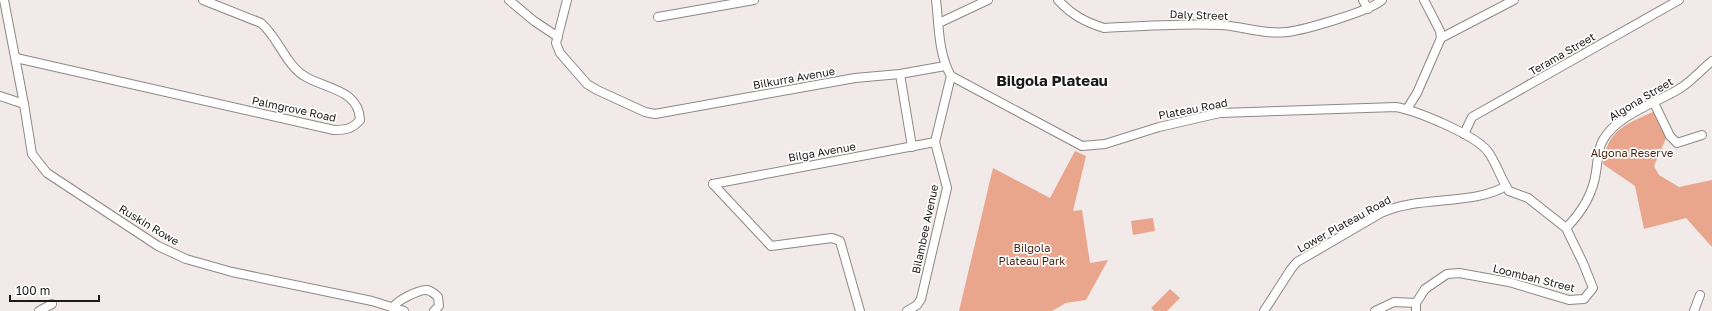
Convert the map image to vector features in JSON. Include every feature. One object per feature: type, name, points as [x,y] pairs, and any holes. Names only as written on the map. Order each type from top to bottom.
[{"type":"street","name":"Ruskin Rowe","points":[[4,0],[16,58],[32,154],[47,173],[158,246],[186,259],[232,272],[372,301],[404,311]]},
{"type":"street","name":"Palmgrove Road","points":[[16,58],[334,130],[353,128],[360,120],[360,109],[352,98],[305,76],[291,62],[261,22],[203,0]]},
{"type":"street","points":[[509,0],[534,21],[558,37],[567,0]]},
{"type":"street","points":[[658,17],[754,0]]},
{"type":"street","name":"Plateau Road","points":[[936,0],[944,66],[951,76],[1074,143],[1090,147],[1114,142],[1159,127],[1220,114],[1396,107],[1407,109],[1479,142],[1488,152],[1506,186]]},
{"type":"street","points":[[939,23],[988,0]]},
{"type":"street","name":"Daly Street","points":[[1058,0],[1074,15],[1086,22],[1104,28],[1221,25],[1248,30],[1287,32],[1368,9],[1382,0]]},
{"type":"street","points":[[1363,0],[1368,9]]},
{"type":"street","points":[[1407,109],[1417,92],[1441,38],[1440,31],[1424,0]]},
{"type":"street","points":[[1441,38],[1514,0]]},
{"type":"street","name":"Terama Street","points":[[1464,134],[1472,117],[1679,0]]},
{"type":"street","name":"Bilkurra Avenue","points":[[558,37],[558,50],[587,84],[647,113],[655,114],[855,78],[900,74],[944,66]]},
{"type":"street","name":"Algona Street","points":[[1566,228],[1581,213],[1591,190],[1596,173],[1597,153],[1603,139],[1613,128],[1624,120],[1680,88],[1712,61]]},
{"type":"street","points":[[900,74],[912,147]]},
{"type":"street","name":"Bilambee Avenue","points":[[907,311],[917,305],[921,299],[947,188],[935,142],[951,76]]},
{"type":"street","points":[[0,96],[24,104]]},
{"type":"street","points":[[1654,103],[1670,136],[1676,143],[1702,135]]},
{"type":"street","name":"Bilga Avenue","points":[[860,311],[840,241],[832,238],[771,246],[713,184],[935,142]]},
{"type":"street","name":"Loombah Street","points":[[1416,307],[1425,289],[1447,274],[1459,273],[1509,282],[1569,300],[1584,299],[1594,288],[1584,263],[1566,228],[1528,198],[1512,194],[1506,186]]},
{"type":"street","name":"Lower Plateau Road","points":[[1264,311],[1297,262],[1381,213],[1394,207],[1498,191],[1506,186]]},
{"type":"street","points":[[393,308],[394,305],[409,296],[422,290],[427,290],[431,291],[438,297],[439,306],[434,311]]},
{"type":"street","points":[[1694,311],[1700,295]]},
{"type":"street","points":[[1375,311],[1394,302],[1416,307]]},
{"type":"street","points":[[39,311],[52,304]]},
{"type":"green space","name":"Algona Reserve","points":[[1655,111],[1667,136],[1654,166],[1659,175],[1679,187],[1712,180],[1712,247],[1686,218],[1644,229],[1635,186],[1603,164],[1605,152],[1614,135],[1627,124]]},
{"type":"green space","name":"Bilgola Plateau Park","points":[[1075,151],[1086,156],[1073,211],[1082,210],[1090,263],[1108,260],[1086,300],[1066,303],[1052,311],[959,311],[993,168],[1050,198]]},
{"type":"green space","points":[[1153,218],[1155,231],[1133,235],[1131,221]]},
{"type":"green space","points":[[1170,289],[1180,298],[1167,311],[1154,311],[1151,308]]},
{"type":"district","name":"Bilgola Plateau","points":[[1052,81]]}]
